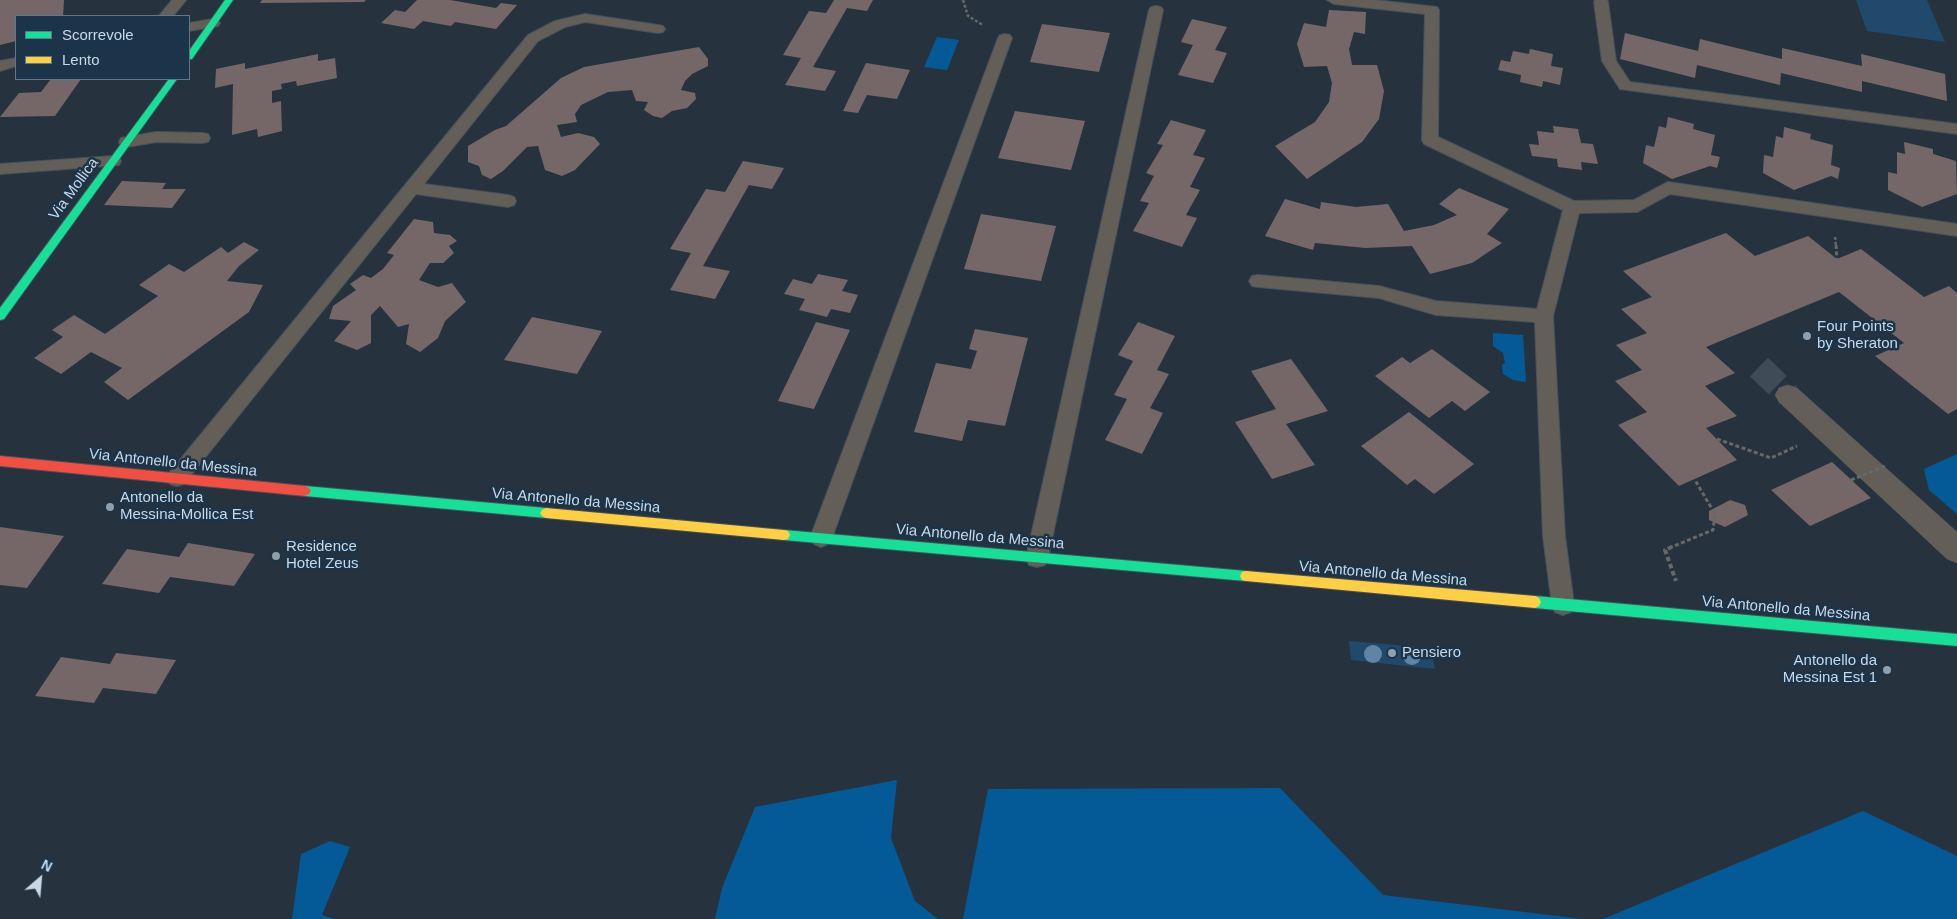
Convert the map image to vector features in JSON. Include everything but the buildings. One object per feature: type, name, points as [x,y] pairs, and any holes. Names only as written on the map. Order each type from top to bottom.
[{"type":"main road","points":[[190,56],[229,0]]},
{"type":"main road","name":"Via Mollica","points":[[0,316],[172,80]]},
{"type":"main road","name":"Via Antonello da Messina","points":[[0,461],[1037,558],[1957,640]]},
{"type":"street","points":[[1788,395],[1957,550]]},
{"type":"lane","points":[[167,15],[179,0]]},
{"type":"lane","points":[[1334,0],[1432,10],[1430,140],[1572,207],[1637,206],[1668,188],[1957,230]]},
{"type":"lane","points":[[1601,2],[1609,61],[1625,86],[1957,129]]},
{"type":"lane","points":[[1037,558],[1156,10]]},
{"type":"lane","points":[[177,478],[534,38],[560,24],[585,18],[658,29]]},
{"type":"lane","points":[[190,27],[213,23]]},
{"type":"lane","points":[[821,538],[1005,38]]},
{"type":"lane","points":[[0,66],[15,62]]},
{"type":"lane","points":[[127,142],[156,136],[202,138]]},
{"type":"lane","points":[[0,169],[113,161]]},
{"type":"lane","points":[[411,188],[508,201]]},
{"type":"lane","points":[[1563,605],[1554,536],[1544,316],[1572,207]]},
{"type":"lane","points":[[1258,281],[1380,292],[1436,308],[1544,316]]},
{"type":"path","points":[[963,0],[968,16],[1005,38]]},
{"type":"path","points":[[1835,237],[1837,259]]},
{"type":"path","points":[[1716,439],[1771,458],[1830,432]]},
{"type":"path","points":[[1852,480],[1885,466]]},
{"type":"path","points":[[1676,583],[1665,550],[1713,530],[1715,514],[1694,480]]},
{"type":"shaded area","points":[[1856,0],[1927,0],[1945,42],[1867,31]]},
{"type":"shaded area","points":[[937,37],[959,40],[947,70],[924,67]]},
{"type":"shaded area","points":[[1493,333],[1523,335],[1526,382],[1513,380],[1503,374],[1502,365],[1505,363],[1503,353],[1493,346]]},
{"type":"shaded area","points":[[1957,454],[1957,514],[1929,490],[1924,469]]},
{"type":"shaded area","points":[[1349,641],[1431,648],[1435,669],[1351,660]]},
{"type":"shaded area","points":[[897,780],[891,838],[915,901],[938,919],[715,919],[722,888],[755,807]]},
{"type":"shaded area","points":[[1280,788],[1383,895],[1583,919],[963,919],[988,789]]},
{"type":"shaded area","points":[[1863,811],[1957,856],[1957,919],[1603,919]]},
{"type":"shaded area","points":[[330,841],[350,847],[322,915],[334,919],[292,919],[301,854]]},
{"type":"tunnel","points":[[1759,367],[1788,395]]},
{"type":"traffic: fast","points":[[190,56],[229,0]]},
{"type":"traffic: fast","points":[[0,316],[172,80]]},
{"type":"traffic: fast","points":[[305,491],[546,513]]},
{"type":"traffic: fast","points":[[784,535],[1246,576]]},
{"type":"traffic: fast","points":[[1535,602],[1957,640]]},
{"type":"traffic: slow","points":[[546,513],[784,535]]},
{"type":"traffic: slow","points":[[1246,576],[1535,602]]},
{"type":"traffic: jam","points":[[0,461],[305,491]]},
{"type":"place","name":"Four Points by Sheraton","points":[[1807,336]]},
{"type":"place","name":"Antonello da Messina-Mollica Est","points":[[110,507]]},
{"type":"place","name":"Residence Hotel Zeus","points":[[276,556]]},
{"type":"place","name":"Pensiero","points":[[1392,653]]},
{"type":"place","name":"Antonello da Messina Est 1","points":[[1887,670]]}]
